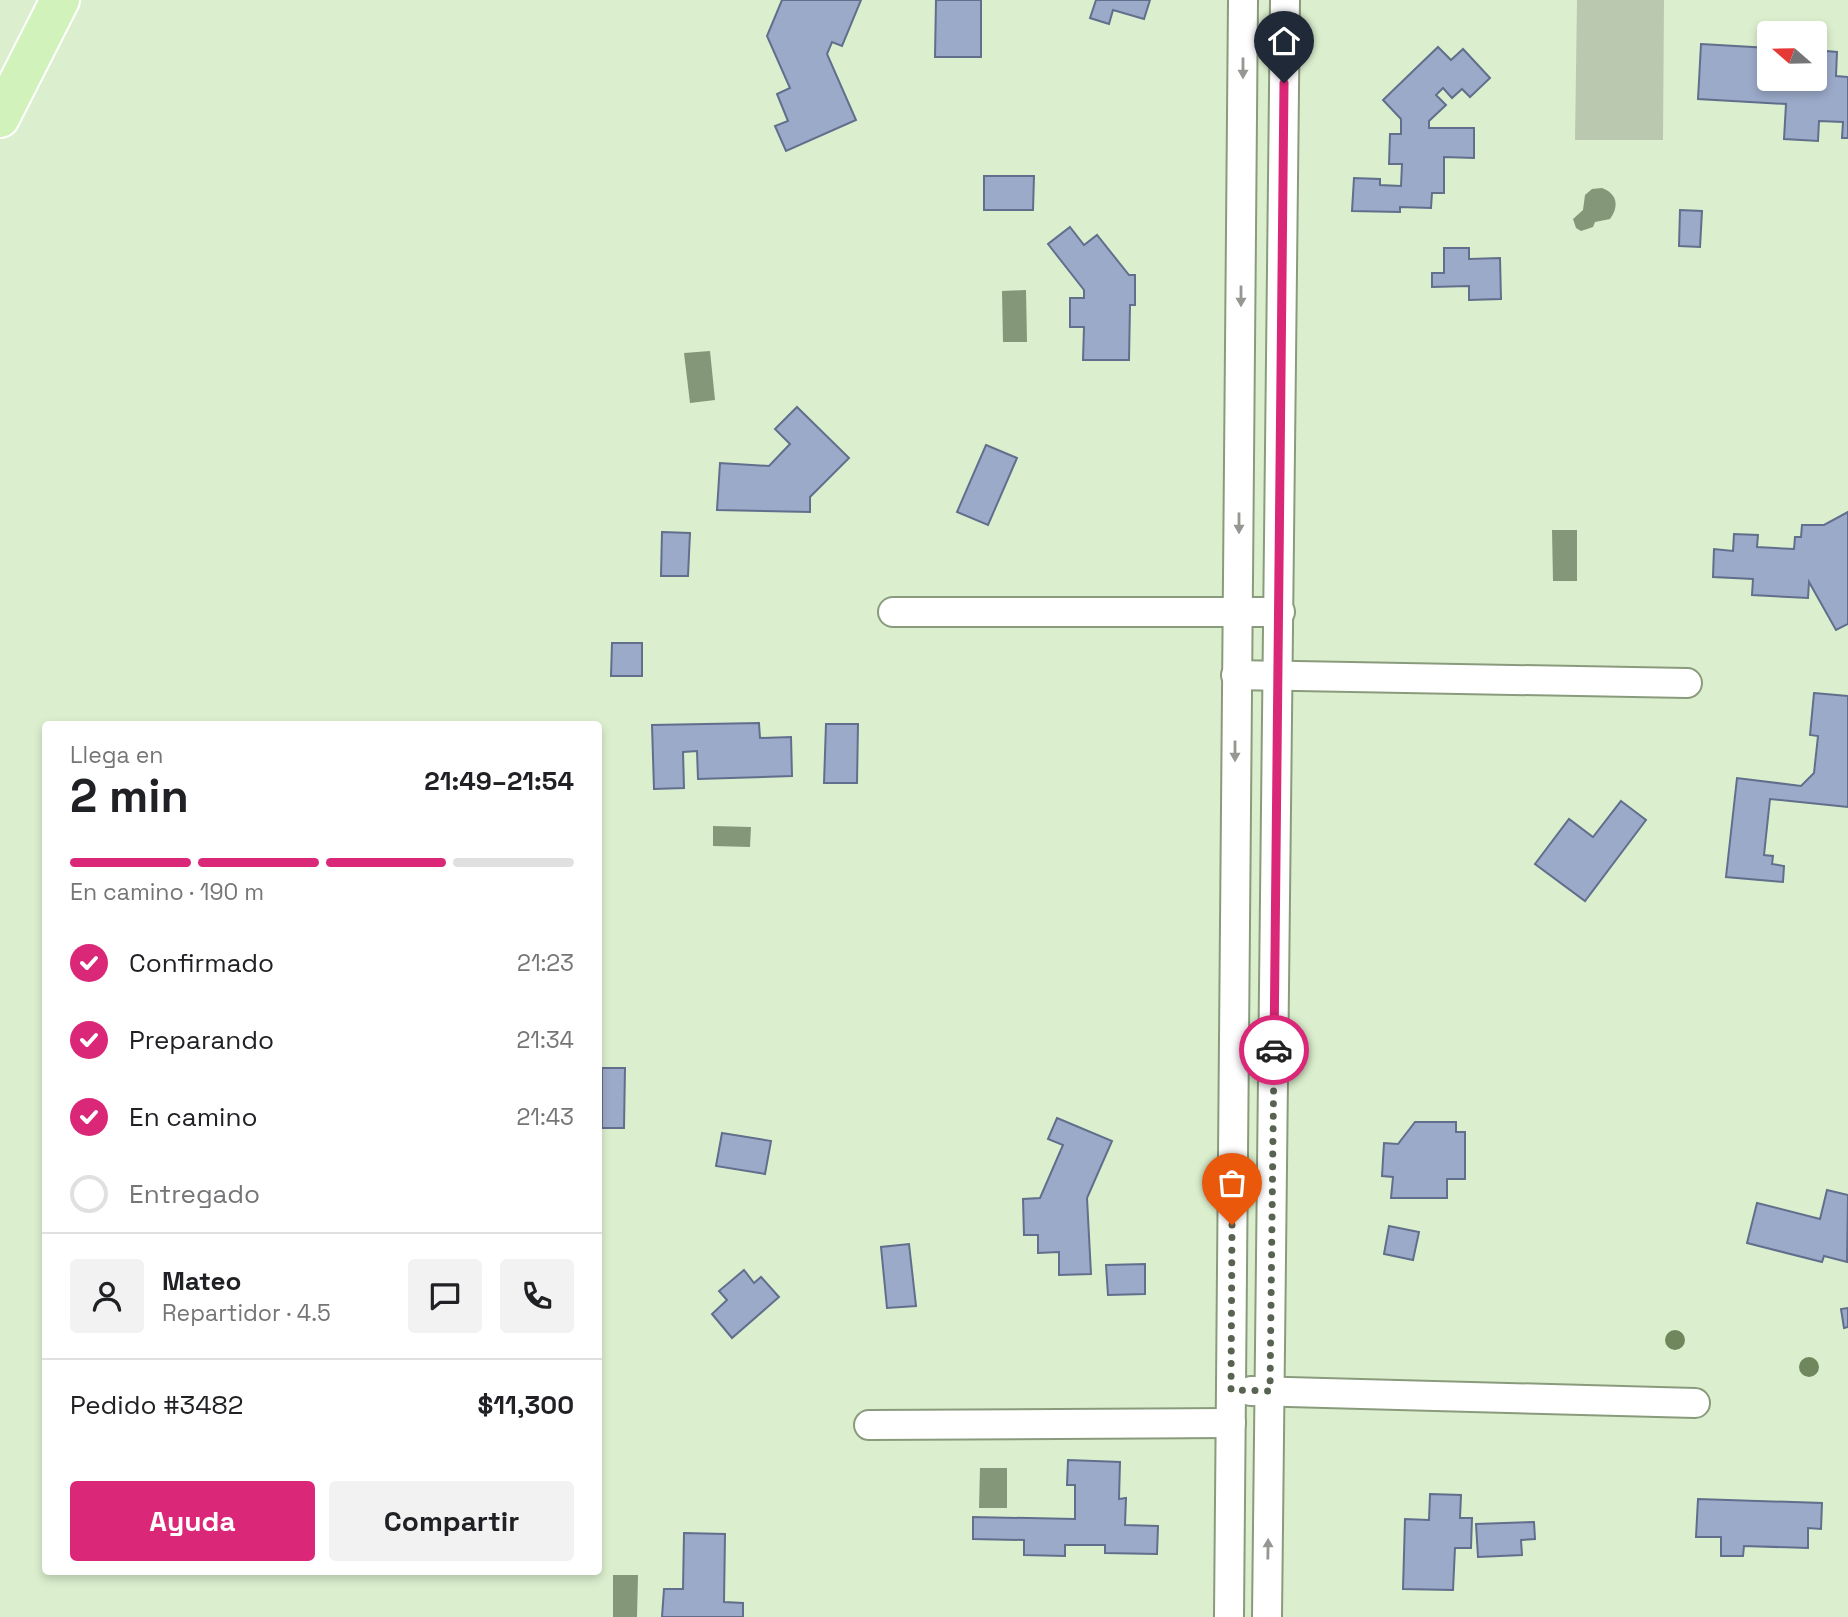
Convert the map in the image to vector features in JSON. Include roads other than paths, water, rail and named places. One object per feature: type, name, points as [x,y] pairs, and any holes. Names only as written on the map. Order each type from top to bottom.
[{"type":"main road","points":[[0,118],[60,0]]},
{"type":"street","points":[[1229,1617],[1243,0]]},
{"type":"street","points":[[1267,1617],[1285,0]]},
{"type":"street","points":[[893,612],[1280,612]]},
{"type":"street","points":[[1236,675],[1687,683]]},
{"type":"street","points":[[1231,1390],[1695,1403]]},
{"type":"street","points":[[869,1425],[1231,1423]]}]
